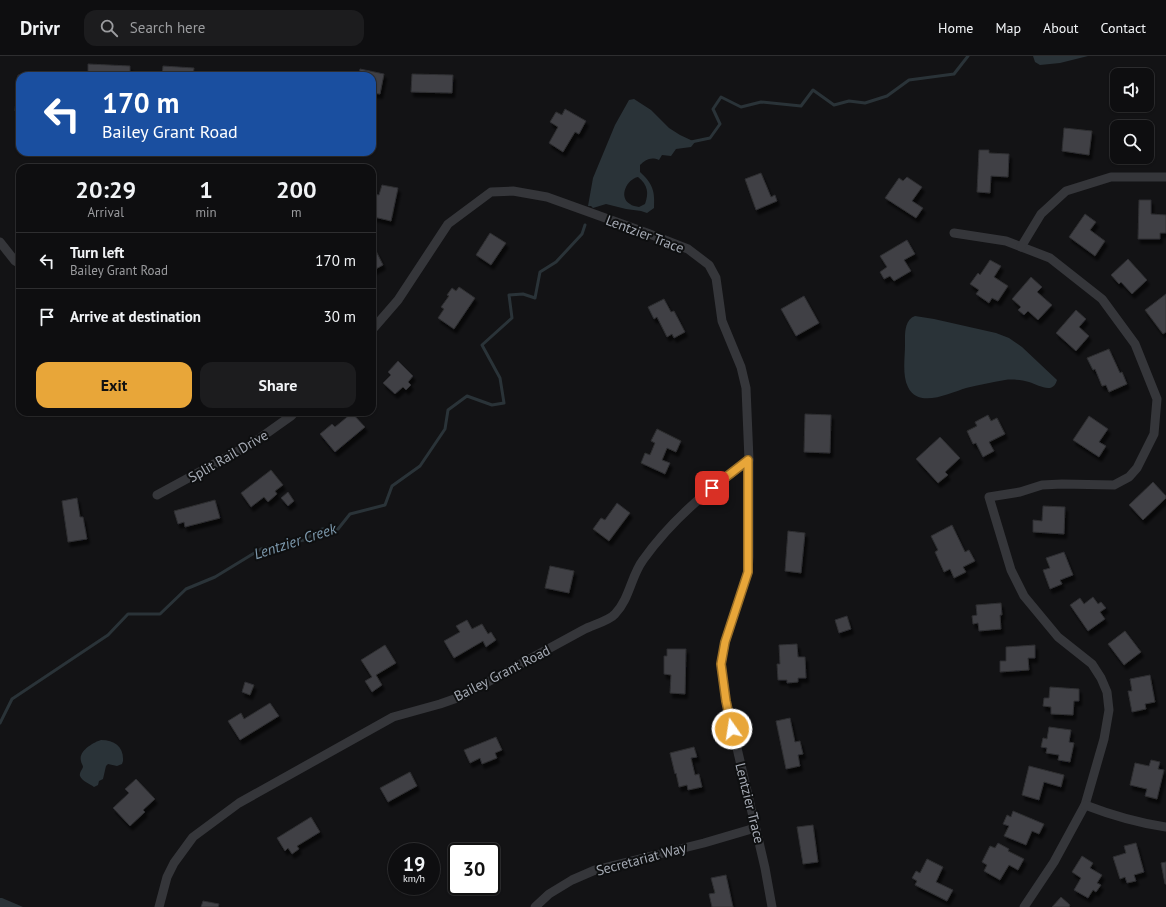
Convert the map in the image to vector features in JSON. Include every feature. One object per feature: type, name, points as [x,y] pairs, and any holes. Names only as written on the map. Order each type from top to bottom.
[{"type":"street","points":[[1022,247],[1041,214],[1066,191],[1111,177],[1166,177]]},
{"type":"street","name":"Lentzier Trace","points":[[376,325],[398,300],[448,224],[491,192],[513,191],[547,197],[688,249],[709,265],[716,278],[722,321],[741,367],[746,388],[748,460],[748,572],[725,642],[721,664],[726,701],[765,868],[772,907]]},
{"type":"street","points":[[954,233],[1006,241],[1050,258],[1102,299],[1135,344],[1157,399],[1162,402],[1154,434],[1137,468],[1129,477],[1114,485],[1042,485],[1020,492],[989,497],[1011,570],[1024,596],[1058,637],[1092,664],[1101,678],[1107,692],[1109,710],[1102,745],[1085,804],[1054,862],[1024,907]]},
{"type":"street","points":[[0,242],[16,262]]},
{"type":"street","name":"Split Rail Drive","points":[[158,495],[253,443],[291,416]]},
{"type":"street","name":"Bailey Grant Road","points":[[159,907],[166,877],[174,863],[193,837],[239,803],[393,717],[460,697],[584,629],[615,615],[625,600],[641,561],[660,537],[683,513],[748,460]]},
{"type":"street","points":[[1085,804],[1112,815],[1151,825],[1166,827]]},
{"type":"street","name":"Secretariat Way","points":[[535,907],[549,894],[572,880],[595,870],[704,843],[755,828]]},
{"type":"shaded area","points":[[1033,56],[1088,56],[1060,63],[1040,65],[1035,62]]},
{"type":"shaded area","points":[[634,99],[651,110],[669,128],[695,142],[691,147],[676,149],[671,156],[662,155],[659,160],[649,159],[640,165],[640,172],[648,180],[654,197],[654,208],[647,213],[606,204],[593,208],[588,206],[593,178],[615,125],[629,100]],"holes":[[[638,177],[647,189],[645,204],[639,207],[626,201],[624,193],[630,181]]]},
{"type":"shaded area","points":[[915,316],[996,333],[1009,338],[1022,347],[1057,380],[1055,385],[1045,388],[1026,381],[1008,380],[966,388],[935,398],[919,397],[913,394],[908,387],[904,372],[906,328],[911,318]]},
{"type":"shaded area","points":[[101,740],[110,741],[118,745],[122,752],[123,761],[122,764],[117,766],[108,764],[106,766],[103,779],[94,787],[84,781],[80,776],[83,767],[81,757],[84,750]]},
{"type":"shaded area","points":[[0,898],[2,898],[23,907],[0,907]]},
{"type":"building","points":[[88,64],[130,66],[130,72],[88,72]]},
{"type":"building","points":[[163,66],[194,68],[194,72],[162,72]]},
{"type":"building","points":[[360,69],[374,72],[360,72]]},
{"type":"building","points":[[376,72],[384,74],[380,94],[376,94]]},
{"type":"building","points":[[412,74],[453,75],[452,93],[411,92]]},
{"type":"building","points":[[565,109],[586,121],[579,134],[575,132],[563,152],[549,143],[558,127],[550,122],[556,112],[562,115]]},
{"type":"building","points":[[1064,128],[1092,131],[1089,155],[1062,151]]},
{"type":"building","points":[[979,150],[989,150],[989,153],[1009,154],[1008,177],[991,176],[990,193],[977,192]]},
{"type":"building","points":[[761,173],[771,197],[775,195],[777,201],[756,210],[745,179]]},
{"type":"building","points":[[907,177],[922,187],[912,201],[923,208],[916,218],[885,198],[899,178],[903,181]]},
{"type":"building","points":[[382,185],[398,188],[391,221],[376,217],[376,194],[379,195]]},
{"type":"building","points":[[1139,200],[1151,200],[1151,214],[1166,215],[1166,233],[1160,233],[1160,239],[1138,239]]},
{"type":"building","points":[[1085,214],[1096,222],[1090,230],[1105,241],[1095,256],[1069,237]]},
{"type":"building","points":[[490,233],[506,243],[491,265],[476,255]]},
{"type":"building","points":[[907,240],[915,254],[904,260],[911,271],[894,281],[890,276],[884,279],[880,272],[887,267],[880,256]]},
{"type":"building","points":[[376,251],[383,265],[376,269]]},
{"type":"building","points":[[1128,259],[1147,280],[1132,294],[1121,282],[1119,284],[1111,275]]},
{"type":"building","points":[[990,260],[1001,266],[994,277],[1008,286],[998,301],[992,298],[989,303],[976,294],[979,290],[970,284],[978,273],[980,275]]},
{"type":"building","points":[[1031,277],[1042,287],[1037,292],[1052,305],[1038,320],[1028,311],[1024,315],[1018,310],[1021,307],[1012,299]]},
{"type":"building","points":[[459,287],[475,298],[454,329],[438,318],[444,309],[441,307],[449,296],[447,295],[452,288],[456,291]]},
{"type":"building","points":[[1166,294],[1166,332],[1163,334],[1145,310]]},
{"type":"building","points":[[804,296],[819,323],[796,336],[781,309]]},
{"type":"building","points":[[664,299],[671,312],[674,311],[685,332],[674,338],[672,334],[667,337],[657,317],[654,319],[648,307]]},
{"type":"building","points":[[1076,310],[1086,319],[1079,327],[1089,336],[1076,351],[1056,333]]},
{"type":"building","points":[[1109,349],[1127,384],[1109,392],[1106,385],[1102,386],[1095,369],[1093,370],[1087,358]]},
{"type":"building","points":[[398,361],[413,376],[408,382],[411,385],[406,390],[403,387],[395,394],[383,383],[391,375],[388,372]]},
{"type":"building","points":[[805,414],[831,415],[830,453],[804,452]]},
{"type":"building","points":[[988,415],[991,421],[997,418],[1005,434],[989,442],[994,451],[983,457],[976,443],[973,444],[967,431],[977,426],[975,422]]},
{"type":"building","points":[[348,416],[355,416],[365,427],[335,452],[320,434],[332,424],[335,427]]},
{"type":"building","points":[[1089,416],[1108,429],[1099,442],[1106,446],[1099,457],[1073,440]]},
{"type":"building","points":[[657,429],[681,441],[676,452],[667,448],[662,460],[670,463],[665,474],[641,463],[645,453],[650,455],[655,443],[651,441]]},
{"type":"building","points":[[940,437],[960,458],[945,472],[948,475],[938,483],[916,459]]},
{"type":"building","points":[[271,470],[283,485],[275,491],[277,494],[268,502],[264,497],[251,507],[241,493]]},
{"type":"building","points":[[1153,482],[1166,496],[1166,498],[1143,520],[1129,505]]},
{"type":"building","points":[[288,492],[294,501],[288,506],[281,498]]},
{"type":"building","points":[[77,498],[80,517],[83,517],[87,539],[68,542],[62,501]]},
{"type":"building","points":[[215,500],[220,518],[185,527],[184,522],[178,524],[174,511]]},
{"type":"building","points":[[617,503],[630,513],[609,541],[593,529],[601,518],[605,520]]},
{"type":"building","points":[[1043,506],[1065,507],[1064,534],[1033,532],[1033,520],[1042,521]]},
{"type":"building","points":[[952,525],[965,552],[969,550],[975,561],[963,567],[966,572],[954,578],[950,569],[944,572],[935,552],[938,550],[931,536]]},
{"type":"building","points":[[788,531],[805,533],[801,573],[785,571]]},
{"type":"building","points":[[1064,552],[1073,575],[1060,580],[1062,584],[1050,589],[1043,570],[1050,568],[1046,558]]},
{"type":"building","points":[[550,566],[574,571],[569,593],[545,588]]},
{"type":"building","points":[[1093,597],[1098,604],[1101,602],[1106,608],[1100,612],[1105,619],[1088,631],[1070,605],[1080,598],[1084,604]]},
{"type":"building","points":[[1001,603],[1001,629],[979,631],[978,623],[973,624],[972,616],[977,615],[976,605]]},
{"type":"building","points":[[847,616],[851,629],[839,633],[835,620]]},
{"type":"building","points":[[467,620],[472,629],[482,624],[488,634],[491,632],[496,640],[486,647],[483,641],[454,658],[444,641],[460,632],[456,626]]},
{"type":"building","points":[[1125,631],[1141,652],[1124,665],[1108,644]]},
{"type":"building","points":[[797,644],[798,657],[805,657],[806,678],[798,678],[798,682],[787,683],[787,680],[778,680],[777,664],[780,664],[779,645]]},
{"type":"building","points":[[385,645],[396,663],[376,675],[382,685],[372,692],[365,681],[372,677],[361,660]]},
{"type":"building","points":[[1035,645],[1035,658],[1028,658],[1029,670],[1000,672],[1000,661],[1006,661],[1006,647]]},
{"type":"building","points":[[667,649],[686,649],[685,694],[670,693],[671,675],[664,674],[664,656],[667,656]]},
{"type":"building","points":[[1150,675],[1155,702],[1145,704],[1146,709],[1132,712],[1128,691],[1132,691],[1130,679]]},
{"type":"building","points":[[245,682],[254,685],[250,695],[242,692]]},
{"type":"building","points":[[1050,687],[1079,689],[1079,701],[1074,701],[1073,715],[1051,714],[1051,707],[1043,706],[1044,698],[1049,698]]},
{"type":"building","points":[[270,703],[279,716],[240,740],[228,721],[241,713],[244,719]]},
{"type":"building","points":[[790,718],[795,742],[800,741],[803,754],[798,755],[800,766],[786,769],[776,721]]},
{"type":"building","points":[[1049,727],[1071,730],[1069,742],[1074,743],[1070,762],[1058,760],[1059,755],[1046,753],[1047,748],[1041,747],[1043,738],[1047,739]]},
{"type":"building","points":[[496,737],[502,750],[495,753],[497,758],[482,764],[480,758],[470,763],[464,750]]},
{"type":"building","points":[[694,747],[697,757],[691,758],[695,775],[699,774],[702,787],[688,790],[687,785],[679,787],[670,753]]},
{"type":"building","points":[[1151,760],[1160,762],[1158,769],[1164,770],[1157,799],[1145,796],[1147,789],[1130,785],[1135,763],[1149,766]]},
{"type":"building","points":[[1029,766],[1064,775],[1061,787],[1044,782],[1039,800],[1022,795]]},
{"type":"building","points":[[410,772],[417,786],[388,802],[380,788]]},
{"type":"building","points":[[136,779],[155,799],[143,810],[145,812],[130,826],[113,808],[129,793],[125,789]]},
{"type":"building","points":[[1013,811],[1044,824],[1039,834],[1032,831],[1026,845],[1004,836],[1009,826],[1003,824],[1007,815],[1011,817]]},
{"type":"building","points":[[311,817],[320,832],[297,846],[299,849],[292,854],[288,848],[285,851],[277,838]]},
{"type":"building","points":[[813,825],[818,862],[803,864],[797,827]]},
{"type":"building","points":[[998,843],[1009,849],[1008,851],[1024,859],[1018,870],[1009,865],[1000,880],[984,871],[987,865],[982,862],[990,846],[995,848]]},
{"type":"building","points":[[1136,843],[1144,872],[1134,875],[1136,881],[1127,883],[1125,877],[1120,879],[1113,857],[1126,853],[1124,846]]},
{"type":"building","points":[[1082,856],[1093,863],[1090,868],[1102,875],[1097,883],[1101,885],[1096,892],[1093,890],[1088,898],[1074,890],[1081,878],[1072,872]]},
{"type":"building","points":[[927,859],[943,867],[936,882],[953,890],[947,901],[915,885],[917,881],[912,878],[916,871],[920,873]]},
{"type":"building","points":[[1166,862],[1166,884],[1165,884],[1161,863]]},
{"type":"building","points":[[726,875],[733,907],[712,907],[709,894],[715,893],[711,878]]},
{"type":"building","points":[[1061,897],[1070,905],[1069,907],[1052,907]]},
{"type":"building","points":[[203,901],[219,904],[218,907],[201,907]]},
{"type":"waterway","name":"Lentzier Creek","points":[[691,142],[710,138],[720,124],[713,109],[721,97],[741,107],[761,102],[801,106],[813,90],[834,105],[849,101],[865,103],[887,96],[909,80],[954,74],[968,56]]},
{"type":"waterway","name":"Lentzier Creek","points":[[0,723],[12,699],[108,635],[128,614],[160,614],[186,589],[215,577],[261,549],[304,540],[322,529],[338,529],[350,514],[385,505],[392,486],[420,466],[445,429],[448,410],[467,396],[492,405],[504,403],[500,378],[482,345],[512,318],[509,295],[523,294],[535,298],[540,272],[556,262],[582,234],[585,225]]},
{"type":"route","points":[[712,488],[748,460],[748,572],[725,642],[721,664],[726,701],[732,729]]}]
